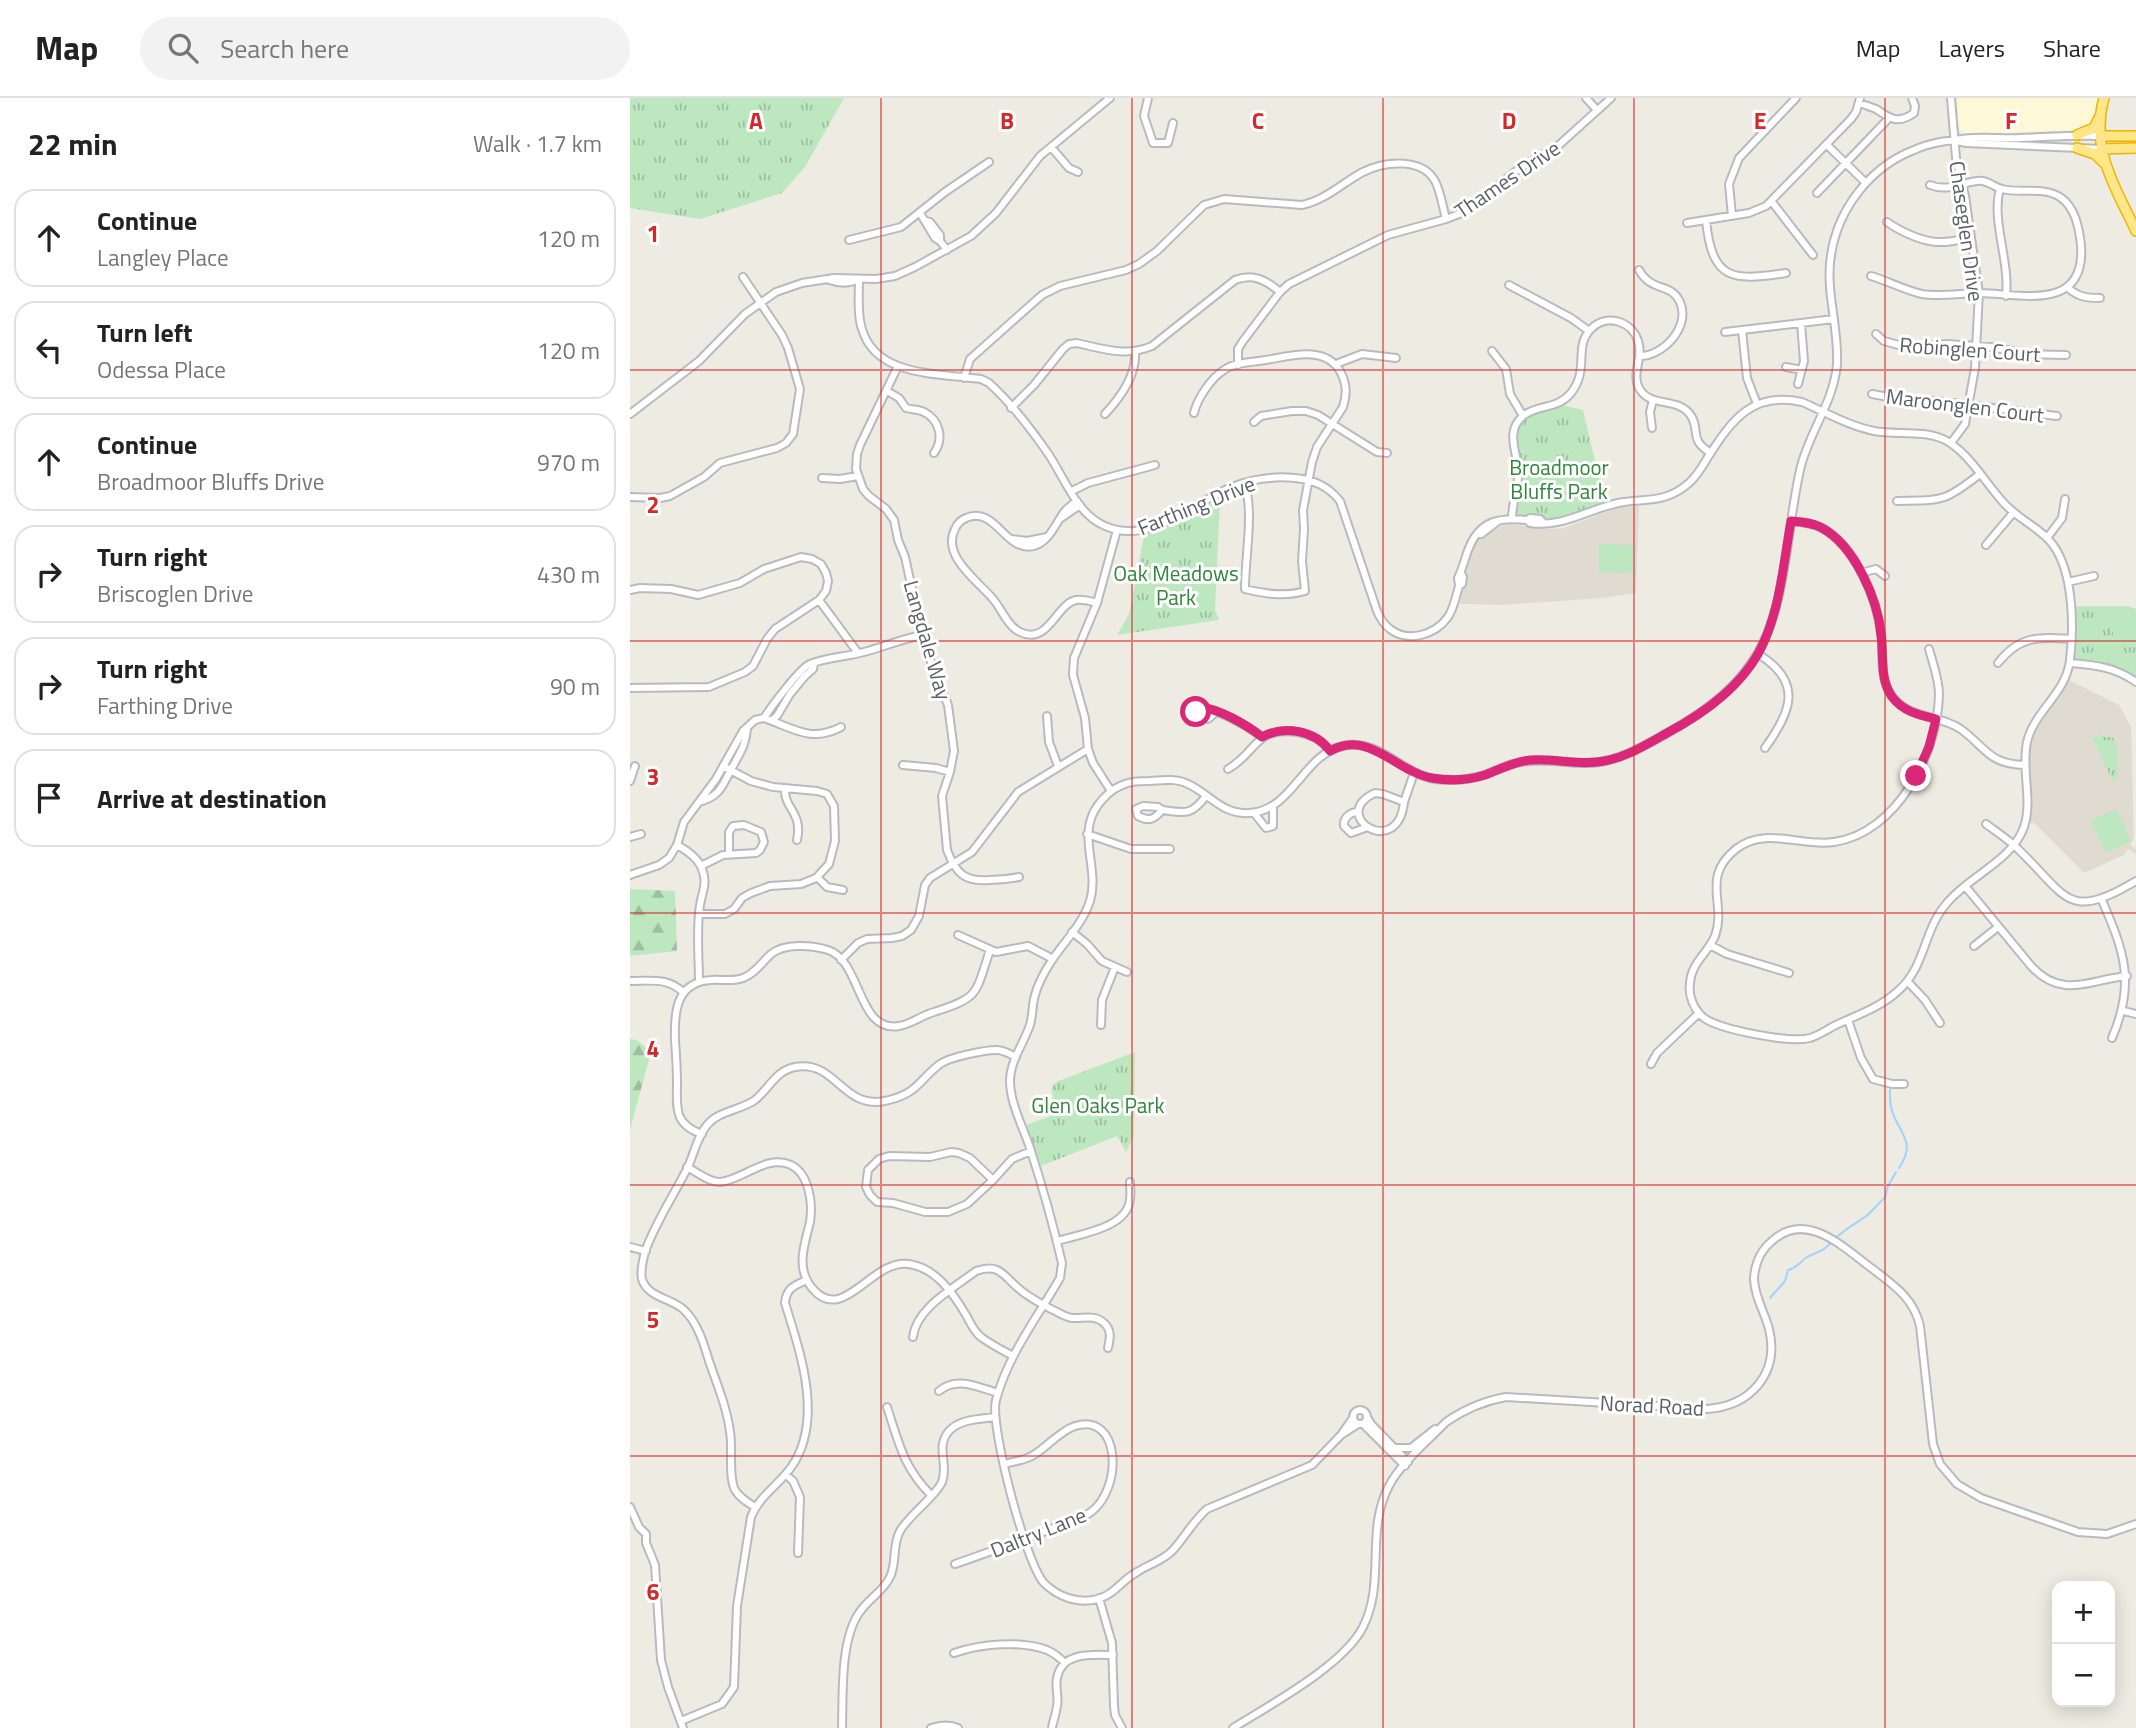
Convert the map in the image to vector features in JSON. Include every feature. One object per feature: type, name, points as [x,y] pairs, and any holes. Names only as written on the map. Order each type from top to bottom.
[{"type":"highway","points":[[2077,135],[2094,128],[2104,98]]},
{"type":"highway","points":[[2100,115],[2104,164],[2136,231]]},
{"type":"highway","points":[[2101,136],[2136,136]]},
{"type":"highway","points":[[2077,148],[2095,154],[2104,164]]},
{"type":"highway","points":[[2101,149],[2136,148]]},
{"type":"street","points":[[630,414],[699,361],[745,314],[776,292],[794,285],[834,278],[895,276],[971,236],[996,213],[1035,161],[1110,98]]},
{"type":"street","points":[[1148,98],[1144,116],[1153,144],[1168,143],[1173,124]]},
{"type":"street","points":[[1586,98],[1597,110]]},
{"type":"street","name":"Thames Drive","points":[[1238,365],[1238,349],[1280,292],[1289,284],[1388,235],[1464,212],[1520,168],[1559,145],[1611,98]]},
{"type":"street","points":[[1732,216],[1729,184],[1739,158],[1796,98]]},
{"type":"street","points":[[1816,192],[1888,119],[1914,113],[1912,98]]},
{"type":"street","name":"Chaseglen Drive","points":[[1951,98],[1956,158],[1979,293],[1977,346],[1969,405],[1965,424],[1951,443]]},
{"type":"street","points":[[1687,223],[1758,210],[1772,202],[1851,119],[1860,101],[1888,119]]},
{"type":"street","points":[[1367,1417],[1341,1435],[1312,1465],[1207,1509],[1170,1553],[1136,1572],[1117,1589],[1099,1598],[1071,1599],[1053,1591],[1039,1576],[1019,1526],[994,1408],[1004,1373],[1060,1279],[1062,1262],[1011,1089],[1011,1075],[1030,1026],[1037,988],[1088,906],[1092,870],[1087,834],[1095,809],[1111,791],[1130,782],[1175,780],[1191,785],[1217,805],[1233,812],[1254,813],[1282,800],[1318,760],[1330,751],[1350,745],[1379,751],[1414,773],[1435,779],[1466,779],[1488,774],[1509,764],[1527,761],[1590,763],[1619,758],[1686,723],[1706,709],[1742,676],[1758,654],[1777,601],[1801,466],[1829,400],[1836,370],[1837,348],[1830,278],[1834,243],[1843,216],[1866,183],[1889,163],[1911,151],[1935,143],[1966,138],[2101,136]]},
{"type":"street","points":[[1955,140],[1966,143],[2101,149]]},
{"type":"street","points":[[1826,145],[1866,183]]},
{"type":"street","points":[[1051,147],[1069,168],[1078,172]]},
{"type":"street","points":[[849,240],[897,229],[989,162]]},
{"type":"street","points":[[964,378],[970,359],[1042,295],[1060,286],[1126,270],[1139,264],[1157,251],[1196,211],[1213,201],[1224,199],[1302,205],[1313,203],[1366,170],[1379,166],[1413,164],[1422,167],[1436,183],[1446,219]]},
{"type":"street","points":[[1871,276],[1922,293],[2047,296],[2067,287],[2077,273],[2081,257],[2080,234],[2073,212],[2052,193],[2000,189],[1983,181],[1942,189],[1930,185]]},
{"type":"street","points":[[2000,189],[1997,203],[2008,281],[2006,296]]},
{"type":"street","points":[[1772,202],[1813,255]]},
{"type":"street","points":[[920,213],[940,235],[940,241],[947,250]]},
{"type":"street","points":[[1706,220],[1711,252],[1723,269],[1742,277],[1786,273]]},
{"type":"street","points":[[1887,222],[1895,228],[1934,242],[1971,238]]},
{"type":"street","points":[[1639,270],[1648,282],[1674,293],[1682,307],[1680,325],[1669,344],[1653,355],[1640,356]]},
{"type":"street","points":[[1011,408],[1069,344],[1077,343],[1125,353],[1152,346],[1235,280],[1247,276],[1261,279],[1280,292]]},
{"type":"street","points":[[630,497],[670,496],[704,477],[720,463],[777,448],[790,439],[800,389],[786,342],[743,277]]},
{"type":"street","name":"Farthing Drive","points":[[859,279],[862,332],[876,353],[898,366],[981,379],[989,383],[1043,446],[1078,503],[1095,521],[1127,532],[1146,530],[1245,482],[1277,478],[1308,480],[1328,488],[1340,501],[1377,611],[1386,626],[1393,631],[1415,636],[1438,628],[1452,610],[1459,586],[1458,578],[1469,548],[1479,530],[1488,523],[1493,520],[1530,518],[1543,522],[1568,521],[1616,504],[1651,501],[1673,494],[1689,484],[1698,474],[1735,419],[1758,404]]},
{"type":"street","points":[[1509,285],[1571,318],[1589,331]]},
{"type":"street","points":[[2067,287],[2077,295],[2101,298]]},
{"type":"street","points":[[1725,332],[1834,319]]},
{"type":"street","points":[[1512,519],[1512,503],[1518,475],[1514,430],[1523,416],[1556,404],[1570,393],[1581,374],[1582,343],[1589,331],[1600,322],[1620,322],[1638,339],[1640,356],[1636,381],[1642,393],[1653,400],[1676,404],[1688,411],[1694,422],[1696,441],[1711,453]]},
{"type":"street","points":[[1798,384],[1804,348],[1801,323]]},
{"type":"street","points":[[1742,330],[1747,378],[1758,404],[1772,400],[1791,400],[1867,429],[1935,436],[1951,443],[2014,513],[2048,538],[2060,556],[2068,582],[2071,605],[2070,663],[2062,686],[2030,732],[2026,743],[2026,820],[2014,845],[1947,902],[1934,921],[1918,966],[1908,982],[1879,1006],[1815,1036],[1793,1039],[1712,1022],[1699,1013],[1691,999],[1690,980],[1695,966],[1710,945],[1718,924],[1715,886],[1720,869],[1727,858],[1744,844],[1759,839],[1828,843],[1853,838],[1867,831],[1889,813],[1908,789],[1926,756],[1936,719],[1939,689],[1929,649]]},
{"type":"street","name":"Robinglen Court","points":[[1876,334],[1884,341],[1909,348],[1947,344],[2005,349],[2027,354],[2066,355]]},
{"type":"street","points":[[1105,414],[1134,371],[1135,351]]},
{"type":"street","points":[[1492,351],[1506,369],[1510,394],[1523,416]]},
{"type":"street","points":[[1194,413],[1196,404],[1218,374],[1228,367],[1303,354],[1317,354],[1336,365],[1346,391],[1343,407],[1314,454],[1308,480],[1303,510],[1302,561],[1305,591],[1282,595],[1245,589],[1250,502],[1245,482]]},
{"type":"street","points":[[1336,365],[1362,354],[1396,358]]},
{"type":"street","points":[[822,478],[858,476],[857,454],[898,366]]},
{"type":"street","points":[[1786,367],[1802,370]]},
{"type":"street","points":[[887,390],[906,408],[924,412],[936,422],[940,442],[934,453]]},
{"type":"street","name":"Maroonglen Court","points":[[1872,394],[1917,402],[1936,401],[2057,416]]},
{"type":"street","points":[[1652,428],[1650,412],[1653,400]]},
{"type":"street","points":[[1254,422],[1261,416],[1298,410],[1312,413],[1377,452],[1387,453]]},
{"type":"street","points":[[1072,491],[1088,483],[1155,465]]},
{"type":"street","points":[[1897,501],[1943,499],[1955,494],[1980,474]]},
{"type":"street","name":"Langdale Way","points":[[858,476],[869,496],[886,509],[894,520],[922,635],[948,705],[954,751],[942,796],[947,850],[953,864]]},
{"type":"street","points":[[2048,538],[2062,518],[2065,499]]},
{"type":"street","points":[[1078,503],[1062,514],[1040,544],[1029,547],[1018,545],[991,520],[975,516],[960,521],[952,536],[952,544],[957,560],[1020,632],[1028,634],[1044,631],[1070,602],[1077,600],[1097,603]]},
{"type":"street","points":[[1986,545],[2014,513]]},
{"type":"street","points":[[1791,521],[1810,523],[1829,532],[1861,573],[1873,597],[1877,613],[1882,637],[1883,674],[1890,693],[1898,703],[1908,711],[1962,730],[1997,760],[2025,765]]},
{"type":"street","points":[[1111,791],[1093,763],[1088,749],[1085,718],[1075,684],[1074,666],[1077,650],[1097,603],[1117,530]]},
{"type":"street","points":[[630,590],[671,589],[698,596],[746,581],[771,566],[797,557],[806,557],[821,564],[827,577],[826,591],[819,600],[775,629],[753,666],[745,672],[709,687],[630,688]]},
{"type":"street","points":[[1861,573],[1876,569],[1885,576]]},
{"type":"street","points":[[2068,582],[2094,576]]},
{"type":"street","points":[[819,600],[858,653]]},
{"type":"street","points":[[772,720],[784,690],[809,664],[922,635]]},
{"type":"street","points":[[1998,663],[2015,646],[2029,640],[2041,637],[2071,639]]},
{"type":"street","points":[[1758,654],[1777,668],[1787,685],[1788,698],[1782,723],[1765,748]]},
{"type":"street","points":[[2070,663],[2109,668],[2136,682]]},
{"type":"street","points":[[764,718],[780,704]]},
{"type":"street","points":[[1216,712],[1250,727],[1262,737]]},
{"type":"street","points":[[1047,716],[1049,742],[1058,766]]},
{"type":"street","points":[[630,875],[659,865],[669,858],[676,847],[684,822],[723,766],[743,731],[755,720],[772,720],[813,735],[829,733],[841,727]]},
{"type":"street","points":[[699,802],[706,801],[722,789],[745,745],[747,729]]},
{"type":"street","points":[[1228,769],[1262,737],[1279,731],[1309,734],[1321,740],[1330,751]]},
{"type":"street","points":[[841,960],[866,939],[902,936],[911,930],[919,916],[925,885],[930,878],[979,844],[1018,793],[1088,749]]},
{"type":"street","points":[[903,765],[950,772]]},
{"type":"street","points":[[630,781],[635,766]]},
{"type":"street","points":[[699,914],[725,914],[751,893],[770,886],[801,884],[817,877],[828,864],[835,841],[834,806],[827,794],[785,789],[751,781],[723,766]]},
{"type":"street","points":[[1358,812],[1345,818],[1344,826],[1351,833],[1365,828],[1375,830],[1395,826],[1401,819],[1414,773]]},
{"type":"street","points":[[785,789],[787,801],[797,818],[797,840]]},
{"type":"street","points":[[1365,828],[1358,812],[1367,797],[1375,793],[1383,794],[1404,802]]},
{"type":"street","points":[[1162,810],[1186,813],[1198,806],[1206,796]]},
{"type":"street","points":[[1254,813],[1266,828],[1273,826],[1273,806]]},
{"type":"street","points":[[1986,824],[2014,845],[2063,895],[2073,900],[2084,902],[2101,898],[2136,881]]},
{"type":"street","points":[[701,866],[729,854],[756,853],[764,842],[761,832],[744,825],[733,827],[729,832],[729,854]]},
{"type":"street","points":[[630,837],[641,834]]},
{"type":"street","points":[[1087,834],[1131,849],[1170,849]]},
{"type":"street","points":[[676,847],[691,854],[701,866],[704,884],[699,914],[699,982]]},
{"type":"street","points":[[953,864],[962,876],[977,881],[1019,877]]},
{"type":"street","points":[[817,877],[827,887],[843,890]]},
{"type":"street","points":[[1965,886],[2037,972],[2054,982],[2079,986],[2107,978],[2127,976]]},
{"type":"street","points":[[2101,898],[2123,956],[2127,976],[2124,1011],[2112,1038]]},
{"type":"street","points":[[1974,946],[1998,927]]},
{"type":"street","points":[[1072,932],[1102,961],[1127,972]]},
{"type":"street","points":[[958,935],[990,950],[1005,951],[1028,946],[1053,959]]},
{"type":"street","points":[[1710,945],[1727,954],[1790,973]]},
{"type":"street","points":[[702,1134],[685,1125],[675,1104],[677,1081],[674,1016],[684,993],[699,982],[744,978],[773,952],[787,947],[830,950],[846,966],[871,1015],[884,1024],[897,1026],[967,1000],[978,987],[990,950]]},
{"type":"street","points":[[1101,1025],[1102,1000],[1115,967]]},
{"type":"street","points":[[630,981],[667,981],[684,993]]},
{"type":"street","points":[[1908,982],[1926,1000],[1940,1023]]},
{"type":"street","points":[[2124,1011],[2136,1014]]},
{"type":"street","points":[[1651,1064],[1657,1053],[1699,1013]]},
{"type":"street","points":[[1848,1020],[1861,1058],[1873,1079],[1904,1084]]},
{"type":"street","points":[[755,1507],[742,1499],[734,1486],[728,1419],[703,1342],[682,1308],[650,1291],[641,1274],[646,1251],[705,1126],[713,1119],[755,1099],[775,1077],[793,1067],[817,1069],[828,1074],[849,1094],[862,1101],[874,1103],[904,1095],[919,1086],[941,1063],[952,1058],[998,1050],[1016,1057]]},
{"type":"street","points":[[992,1180],[971,1158],[951,1152],[930,1157],[889,1156],[879,1159],[868,1170],[866,1186],[877,1202],[948,1213],[967,1204],[992,1180],[1012,1159],[1031,1151]]},
{"type":"street","points":[[687,1167],[710,1180],[720,1182],[772,1163],[793,1165],[806,1180],[810,1194],[811,1208],[802,1251],[802,1265],[813,1290],[831,1299],[843,1298],[855,1292],[875,1273],[896,1264],[907,1264],[931,1273],[940,1280],[979,1336],[1013,1356]]},
{"type":"street","points":[[1057,1241],[1120,1220],[1130,1199],[1129,1182]]},
{"type":"street","name":"Norad Road","points":[[1233,1728],[1336,1660],[1357,1637],[1373,1600],[1377,1529],[1382,1503],[1389,1486],[1446,1422],[1474,1405],[1506,1397],[1720,1408],[1741,1400],[1760,1384],[1771,1358],[1770,1332],[1754,1286],[1754,1275],[1760,1255],[1775,1237],[1787,1231],[1810,1229],[1834,1240],[1903,1293],[1916,1312],[1922,1333],[1933,1444],[1940,1464],[1957,1484],[1981,1498],[2078,1532],[2107,1534],[2136,1524]]},
{"type":"street","points":[[630,1247],[646,1251]]},
{"type":"street","points":[[913,1337],[919,1317],[976,1271],[995,1268],[1004,1273],[1018,1288],[1045,1305],[1072,1318],[1099,1319],[1109,1330],[1111,1338],[1108,1348]]},
{"type":"street","points":[[630,1507],[639,1527],[646,1534],[646,1543],[655,1565],[661,1660],[682,1724],[722,1704],[734,1687],[737,1606],[749,1527],[755,1507],[786,1475],[801,1449],[807,1417],[804,1375],[785,1297],[791,1287],[807,1280]]},
{"type":"street","points":[[939,1391],[947,1384],[959,1383],[998,1393]]},
{"type":"street","points":[[887,1407],[905,1462],[918,1482],[931,1495]]},
{"type":"street","points":[[1363,1411],[1406,1464],[1358,1422],[1355,1412],[1363,1411]]},
{"type":"street","points":[[842,1728],[844,1666],[855,1620],[891,1576],[898,1535],[902,1528],[942,1482],[944,1470],[941,1448],[950,1430],[964,1422],[994,1417]]},
{"type":"street","points":[[1394,1447],[1411,1448],[1446,1422]]},
{"type":"street","name":"Daltry Lane","points":[[955,1564],[1082,1517],[1097,1506],[1111,1482],[1112,1450],[1104,1434],[1096,1428],[1075,1426],[1032,1456],[1005,1464]]},
{"type":"street","points":[[786,1475],[798,1488],[800,1497],[798,1553]]},
{"type":"street","points":[[1099,1598],[1112,1643],[1115,1715],[1122,1728]]},
{"type":"street","points":[[954,1653],[981,1646],[1011,1645],[1045,1649],[1065,1663]]},
{"type":"street","points":[[1052,1728],[1057,1709],[1058,1673],[1065,1663],[1083,1655],[1113,1655]]},
{"type":"street","points":[[931,1728],[940,1725],[958,1728]]},
{"type":"shaded area","points":[[1957,98],[2099,98],[2094,123],[2084,130],[2016,132],[2008,135],[1962,133],[1959,128]]},
{"type":"shaded area","points":[[1639,506],[1636,593],[1501,605],[1460,604],[1471,551],[1479,539],[1494,528],[1510,524],[1563,528],[1620,507]]},
{"type":"shaded area","points":[[2069,680],[2119,705],[2131,727],[2134,837],[2130,845],[2136,849],[2136,854],[2128,849],[2124,855],[2084,873],[2034,823],[2029,823],[2029,745],[2034,732]]},
{"type":"green space","points":[[630,98],[844,98],[805,167],[782,193],[700,219],[630,208]]},
{"type":"green space","name":"Broadmoor Bluffs Park","points":[[1562,405],[1583,410],[1605,503],[1558,519],[1517,515],[1515,513],[1521,472],[1515,441],[1519,426],[1528,417]]},
{"type":"green space","name":"Oak Meadows Park","points":[[1220,499],[1215,610],[1219,620],[1117,635],[1129,614],[1144,536]]},
{"type":"green space","points":[[1599,544],[1633,545],[1633,573],[1599,572]]},
{"type":"green space","points":[[2076,606],[2128,606],[2136,609],[2136,678],[2103,663],[2074,659]]},
{"type":"green space","points":[[2126,609],[2136,612],[2136,647],[2118,647],[2113,644],[2113,610]]},
{"type":"green space","points":[[2100,734],[2112,737],[2117,743],[2118,778],[2115,781],[2092,738]]},
{"type":"green space","points":[[2116,809],[2131,841],[2106,853],[2091,820]]},
{"type":"green space","points":[[630,889],[675,891],[677,951],[630,956]]},
{"type":"green space","points":[[630,1039],[637,1040],[651,1052],[630,1130]]},
{"type":"green space","name":"Glen Oaks Park","points":[[1135,1052],[1134,1135],[1126,1152],[1117,1136],[1041,1166],[1027,1125],[1058,1113],[1051,1089],[1056,1082]]},
{"type":"waterway","points":[[1890,1090],[1891,1107],[1907,1150],[1899,1168]]},
{"type":"waterway","points":[[1836,1238],[1868,1215],[1885,1198],[1896,1172]]},
{"type":"waterway","points":[[1770,1298],[1785,1281],[1788,1270],[1832,1242]]},
{"type":"route","points":[[1196,712],[1199,707],[1211,709],[1250,727],[1262,737],[1279,731],[1309,734],[1321,740],[1330,751],[1356,744],[1369,747],[1414,773],[1435,779],[1473,778],[1509,764],[1535,760],[1590,763],[1619,758],[1693,718],[1734,684],[1753,662],[1773,617],[1791,521],[1810,523],[1823,528],[1840,543],[1851,558],[1873,597],[1882,637],[1883,674],[1890,693],[1908,711],[1936,719],[1929,747],[1916,776]]}]
